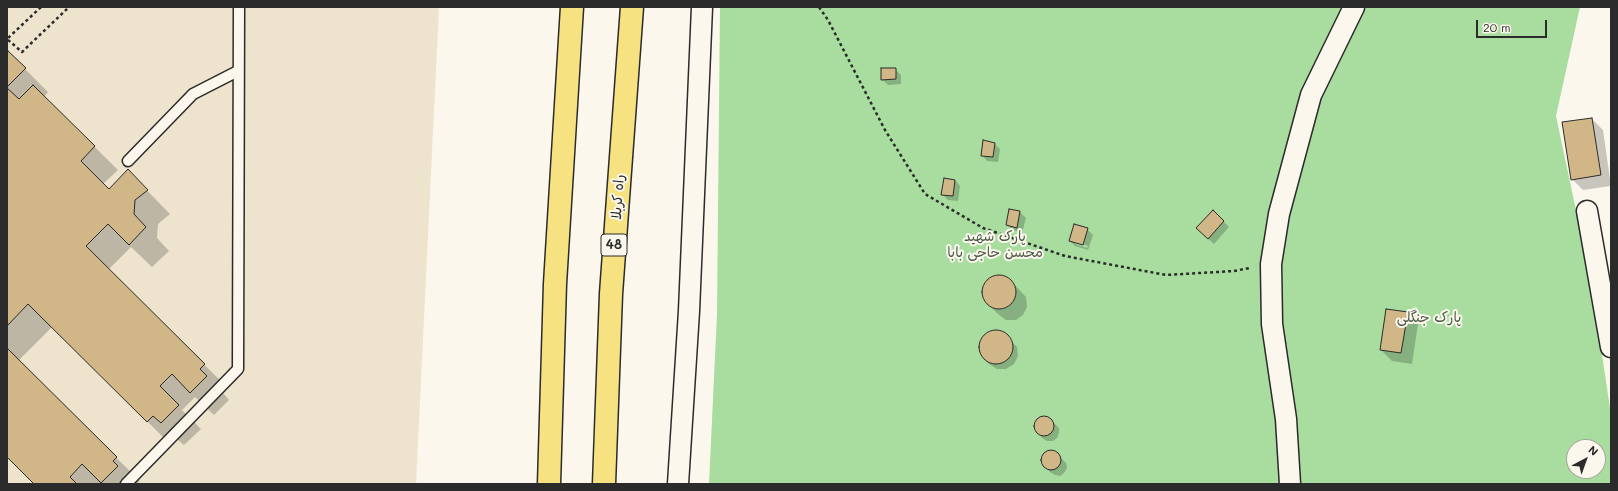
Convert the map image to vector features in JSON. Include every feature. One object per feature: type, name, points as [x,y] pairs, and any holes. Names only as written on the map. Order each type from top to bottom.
[{"type":"main road","points":[[549,484],[555,284],[572,7]]},
{"type":"main road","name":"راه کربلا","points":[[604,484],[611,294],[632,7]]},
{"type":"street","points":[[678,484],[689,311],[702,7]]},
{"type":"street","points":[[1290,484],[1286,419],[1272,324],[1271,264],[1278,214],[1311,95],[1354,7]]},
{"type":"street","points":[[1587,211],[1611,347]]},
{"type":"lane","points":[[126,484],[238,369],[239,7]]},
{"type":"lane","points":[[128,161],[193,94],[238,71]]},
{"type":"path","points":[[41,7],[7,39],[22,52],[68,7]]},
{"type":"path","points":[[819,7],[828,20],[885,130],[925,194],[983,228],[1065,256],[1166,275],[1234,271],[1271,264]]},
{"type":"shaded area","points":[[7,7],[439,7],[416,484],[7,484]]},
{"type":"green space","name":"پارک شهید محسن حاجی بابا","points":[[720,7],[1580,7],[1556,116],[1591,281],[1611,415],[1611,484],[709,484],[717,314]]},
{"type":"building","points":[[8,51],[26,68],[7,87],[7,52]]},
{"type":"building","points":[[881,68],[896,68],[896,79],[881,80]]},
{"type":"building","points":[[33,85],[95,146],[81,161],[109,189],[128,169],[148,190],[135,200],[134,214],[146,227],[129,245],[108,224],[86,246],[205,364],[200,369],[207,376],[190,393],[172,374],[160,386],[179,405],[161,423],[153,416],[147,422],[28,304],[7,326],[7,88],[19,99]]},
{"type":"building","points":[[1592,118],[1601,175],[1571,180],[1562,122]]},
{"type":"building","points":[[983,140],[995,143],[993,157],[981,156]]},
{"type":"building","points":[[944,178],[955,180],[953,196],[941,195]]},
{"type":"building","points":[[1009,209],[1020,211],[1017,228],[1006,225]]},
{"type":"building","points":[[1213,210],[1224,221],[1208,239],[1196,228]]},
{"type":"building","points":[[1074,224],[1088,228],[1083,245],[1069,241]]},
{"type":"building","points":[[996,275],[1002,275],[1011,280],[1015,286],[1015,298],[1011,304],[1002,309],[996,309],[987,304],[982,295],[982,289],[987,280]]},
{"type":"building","points":[[1386,309],[1408,312],[1401,353],[1380,350]]},
{"type":"building","points":[[999,330],[1008,335],[1012,340],[1012,354],[1008,359],[1003,363],[993,364],[989,363],[980,354],[979,344],[980,340],[989,331]]},
{"type":"building","points":[[7,348],[117,457],[113,461],[118,466],[101,483],[82,464],[70,477],[77,484],[34,484],[7,457]]},
{"type":"building","points":[[1044,416],[1051,419],[1054,426],[1051,433],[1044,436],[1037,433],[1034,426],[1037,419]]},
{"type":"building","points":[[1051,450],[1058,453],[1061,460],[1058,467],[1051,470],[1044,467],[1041,460],[1044,453]]},
{"type":"park label","name":"پارک جنگلی","points":[[1429,318]]}]
